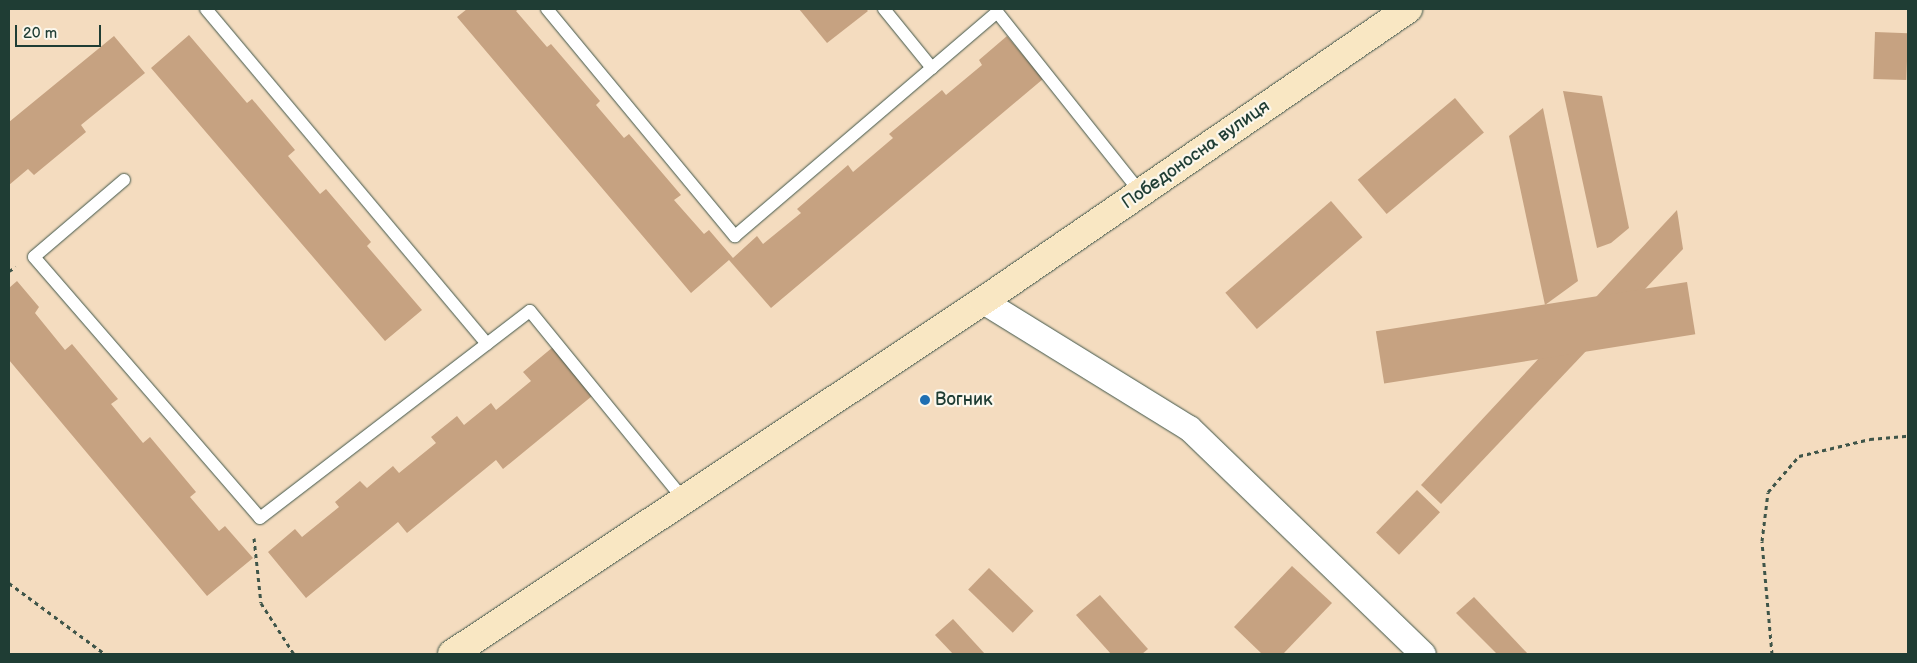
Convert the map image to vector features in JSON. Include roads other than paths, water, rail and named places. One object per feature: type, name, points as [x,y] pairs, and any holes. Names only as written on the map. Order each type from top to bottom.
[{"type":"street","name":"Победоносна вулиця","points":[[452,654],[983,301],[1408,9]]},
{"type":"street","points":[[983,301],[1189,428],[1423,654]]},
{"type":"lane","points":[[206,9],[487,344]]},
{"type":"lane","points":[[547,9],[735,236],[997,12],[1141,193]]},
{"type":"lane","points":[[884,9],[932,68]]},
{"type":"lane","points":[[124,180],[34,257],[260,518],[530,311],[684,500]]},
{"type":"place","name":"Вогник","points":[[925,400]]}]
